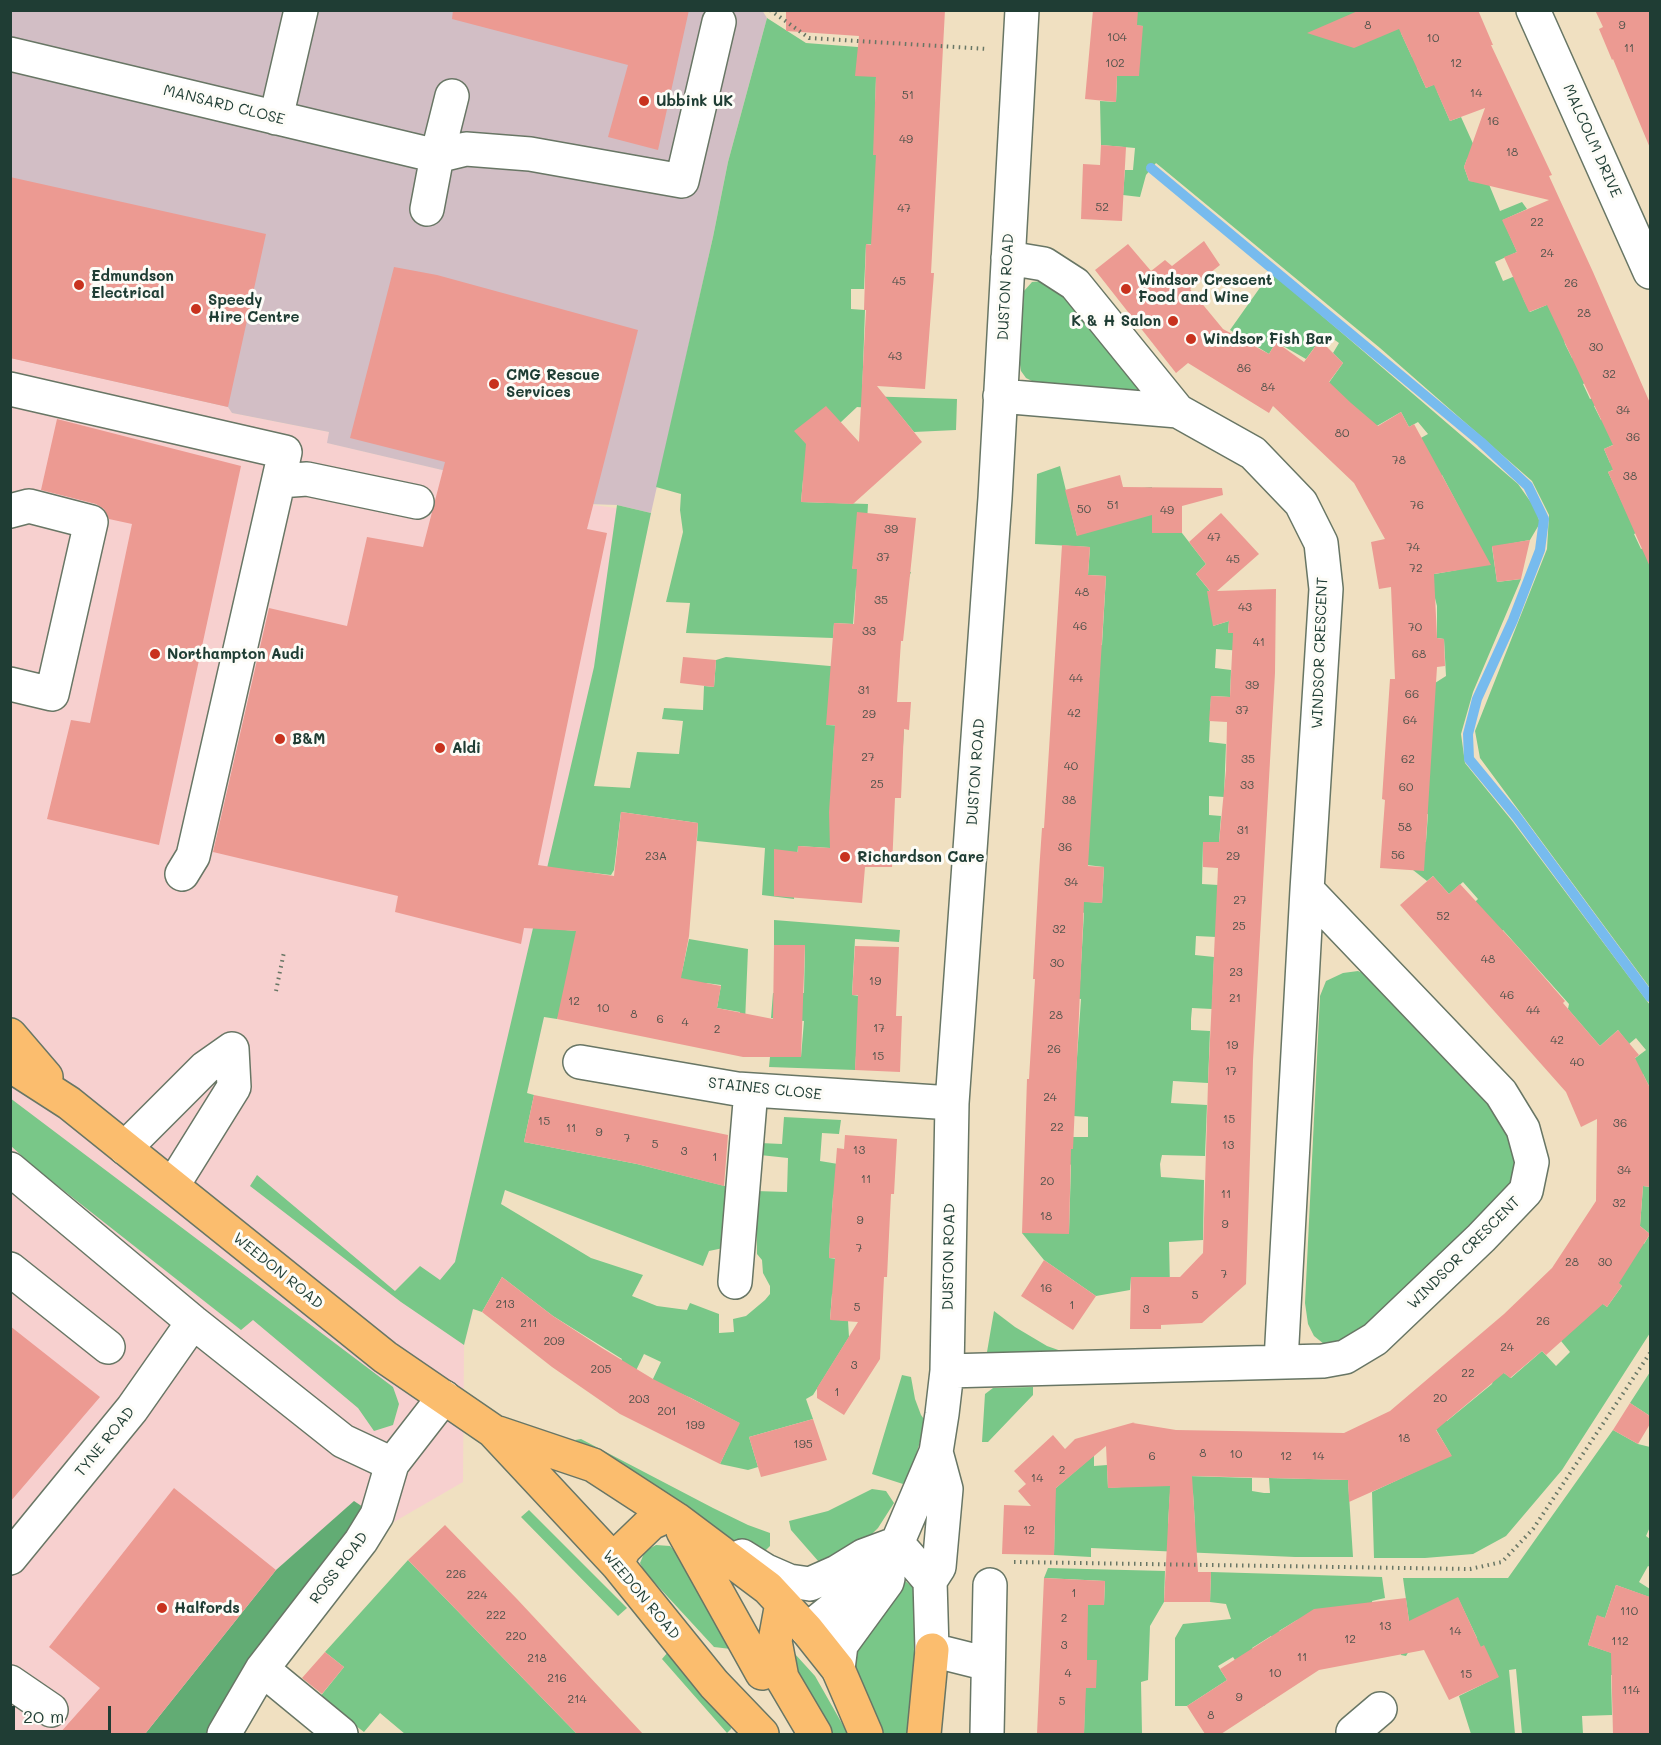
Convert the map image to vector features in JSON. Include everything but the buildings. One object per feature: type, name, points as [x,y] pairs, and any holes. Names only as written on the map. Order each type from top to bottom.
[{"type":"main road","name":"WEEDON ROAD","points":[[10,1035],[69,1103]]},
{"type":"main road","name":"WEEDON ROAD","points":[[10,1065],[69,1103],[385,1357],[493,1431],[617,1564],[756,1732]]},
{"type":"main road","name":"WEEDON ROAD","points":[[493,1431],[593,1465],[672,1517],[768,1588],[807,1630],[838,1669],[866,1734]]},
{"type":"main road","name":"WEEDON ROAD","points":[[672,1517],[762,1655]]},
{"type":"main road","points":[[617,1564],[624,1549],[651,1523],[672,1517]]},
{"type":"main road","points":[[756,1732],[764,1699],[762,1655],[782,1603]]},
{"type":"main road","points":[[677,1638],[713,1653],[762,1655],[807,1630]]},
{"type":"main road","points":[[924,1734],[932,1650]]},
{"type":"main road","points":[[762,1655],[782,1678],[815,1734]]},
{"type":"street","points":[[276,118],[301,10]]},
{"type":"street","name":"DUSTON ROAD","points":[[807,1630],[855,1591],[896,1548],[936,1452],[947,1371],[952,1103],[996,498],[1022,10]]},
{"type":"street","name":"MALCOLM DRIVE","points":[[1533,10],[1650,273]]},
{"type":"street","points":[[437,156],[466,149],[530,154],[682,181],[719,22]]},
{"type":"street","name":"MANSARD CLOSE","points":[[10,54],[437,156]]},
{"type":"street","points":[[427,209],[452,96]]},
{"type":"street","name":"WINDSOR CRESCENT","points":[[1008,258],[1044,264],[1075,284],[1178,411],[1253,453],[1301,503],[1321,543],[1326,589],[1281,1361]]},
{"type":"street","points":[[10,389],[285,452],[193,856],[182,874]]},
{"type":"street","name":"WINDSOR CRESCENT","points":[[1000,396],[1178,411]]},
{"type":"street","points":[[279,481],[307,479],[417,502]]},
{"type":"street","points":[[10,511],[29,506],[92,522],[52,694],[10,684]]},
{"type":"street","name":"WINDSOR CRESCENT","points":[[947,1371],[1323,1361],[1345,1357],[1375,1339],[1481,1238],[1526,1191],[1533,1162],[1523,1129],[1501,1093],[1307,890]]},
{"type":"street","points":[[125,1148],[205,1068],[232,1049],[234,1087],[173,1185]]},
{"type":"street","name":"STAINES CLOSE","points":[[580,1062],[751,1090],[952,1103]]},
{"type":"street","points":[[735,1282],[751,1090]]},
{"type":"street","points":[[10,1169],[194,1322],[343,1441],[392,1464]]},
{"type":"street","points":[[10,1269],[108,1347]]},
{"type":"street","name":"TYNE ROAD","points":[[10,1558],[132,1409],[194,1322]]},
{"type":"street","name":"ROSS ROAD","points":[[224,1734],[262,1670],[361,1541],[377,1515],[392,1464],[444,1397]]},
{"type":"street","points":[[936,1452],[945,1489],[939,1567],[930,1581],[932,1650],[988,1664]]},
{"type":"street","points":[[672,1517],[693,1524],[766,1571],[789,1581],[810,1584]]},
{"type":"street","points":[[896,1548],[930,1581]]},
{"type":"street","points":[[782,1603],[795,1592],[837,1572],[862,1556],[896,1548]]},
{"type":"street","points":[[838,1669],[841,1645],[887,1582],[896,1548]]},
{"type":"street","points":[[987,1734],[988,1664],[997,1573]]},
{"type":"street","points":[[262,1670],[340,1734]]},
{"type":"street","points":[[10,1682],[51,1710]]},
{"type":"street","points":[[1350,1734],[1380,1709]]},
{"type":"path","points":[[770,10],[809,38],[1000,50]]},
{"type":"path","points":[[276,991],[284,952]]},
{"type":"path","points":[[997,1573],[1470,1569],[1502,1562],[1533,1529],[1650,1353]]},
{"type":"shaded area","points":[[762,10],[767,18],[728,162],[651,513],[617,505],[587,504],[327,443],[329,432],[232,413],[228,407],[11,358],[11,11]]},
{"type":"shaded area","points":[[11,358],[228,407],[232,413],[329,432],[328,443],[587,504],[651,513],[557,961],[505,1190],[464,1345],[463,1482],[361,1541],[224,1734],[11,1734]]},
{"type":"green space","points":[[1138,10],[1428,11],[1431,19],[1401,33],[1412,57],[1441,44],[1417,68],[1426,88],[1459,73],[1437,91],[1450,121],[1461,117],[1475,148],[1497,146],[1467,159],[1464,167],[1469,181],[1488,182],[1500,211],[1522,202],[1527,209],[1503,220],[1517,252],[1495,262],[1503,281],[1520,274],[1523,298],[1530,312],[1556,301],[1565,344],[1572,358],[1577,356],[1589,381],[1583,384],[1590,399],[1607,392],[1610,398],[1594,406],[1601,420],[1606,418],[1617,443],[1604,449],[1610,463],[1628,463],[1608,472],[1634,528],[1650,520],[1650,527],[1634,534],[1641,549],[1650,545],[1650,988],[1480,758],[1475,731],[1547,549],[1549,515],[1532,481],[1380,348],[1156,163],[1146,175],[1140,197],[1123,195],[1125,170],[1133,170],[1135,148],[1101,145],[1100,101],[1116,102],[1117,76],[1143,26],[1093,22]]},
{"type":"green space","points":[[767,18],[806,43],[909,51],[876,77],[875,109],[908,157],[889,246],[866,244],[864,289],[851,289],[851,309],[865,310],[862,396],[957,399],[956,430],[914,432],[896,410],[857,407],[841,422],[839,479],[803,480],[801,502],[868,504],[866,540],[852,568],[911,572],[908,580],[856,586],[853,624],[834,623],[833,638],[686,633],[690,603],[666,602],[683,532],[680,510],[681,494],[656,487],[728,162]]},
{"type":"green space","points":[[1271,272],[1518,484],[1535,508],[1540,523],[1530,540],[1492,547],[1497,582],[1521,579],[1473,692],[1461,734],[1465,763],[1513,822],[1650,1005],[1650,1088],[1643,1074],[1629,1081],[1622,1068],[1646,1050],[1636,1038],[1629,1044],[1618,1030],[1600,1046],[1568,1009],[1569,1004],[1503,930],[1496,936],[1470,907],[1478,899],[1463,882],[1449,894],[1433,876],[1427,881],[1413,870],[1416,842],[1426,842],[1428,814],[1423,814],[1435,683],[1446,676],[1444,639],[1437,638],[1437,606],[1429,575],[1457,570],[1461,511],[1442,475],[1418,487],[1419,439],[1428,434],[1418,422],[1409,427],[1401,412],[1375,427],[1328,384],[1343,363],[1333,353],[1339,343],[1325,333],[1306,359],[1276,342],[1269,354],[1230,330]]},
{"type":"green space","points":[[1042,281],[1057,285],[1142,393],[1064,388],[1034,382],[1026,378],[1021,371],[1019,358],[1024,291],[1032,282]]},
{"type":"green space","points":[[1060,466],[1077,536],[1124,490],[1152,487],[1152,532],[1182,533],[1206,564],[1196,574],[1213,595],[1213,626],[1229,621],[1228,633],[1244,633],[1243,651],[1216,649],[1215,668],[1231,670],[1230,697],[1211,696],[1209,742],[1226,744],[1224,797],[1209,796],[1209,815],[1221,816],[1219,842],[1203,842],[1202,884],[1218,885],[1216,937],[1196,936],[1195,955],[1214,957],[1212,1009],[1192,1008],[1191,1019],[1191,1030],[1210,1031],[1208,1083],[1173,1081],[1171,1103],[1207,1105],[1205,1156],[1162,1155],[1160,1164],[1161,1177],[1204,1180],[1203,1240],[1169,1242],[1170,1287],[1162,1277],[1131,1277],[1130,1290],[1096,1296],[1044,1260],[1022,1233],[1069,1233],[1071,1165],[1050,1149],[1073,1149],[1073,1137],[1088,1137],[1088,1117],[1073,1116],[1081,999],[1058,997],[1080,982],[1084,913],[1063,900],[1102,903],[1104,867],[1087,865],[1100,663],[1081,644],[1102,645],[1106,576],[1088,575],[1090,547],[1035,544],[1037,474]]},
{"type":"green space","points":[[617,505],[651,513],[594,786],[630,788],[637,752],[679,754],[683,721],[662,719],[664,708],[703,710],[704,686],[714,687],[716,660],[726,657],[853,668],[827,725],[904,729],[903,746],[834,743],[830,848],[798,846],[794,899],[762,895],[765,848],[697,841],[698,823],[621,812],[614,870],[611,875],[577,871],[565,930],[600,933],[557,1019],[544,1017],[527,1093],[534,1095],[524,1142],[637,1164],[725,1186],[735,1136],[728,1247],[709,1251],[703,1266],[505,1190],[501,1204],[591,1258],[643,1275],[632,1296],[657,1306],[687,1310],[690,1303],[719,1314],[719,1333],[734,1332],[733,1319],[746,1316],[770,1294],[770,1286],[763,1273],[762,1260],[757,1254],[756,1191],[787,1192],[788,1158],[760,1155],[760,1143],[782,1144],[784,1117],[841,1120],[839,1134],[822,1133],[820,1161],[838,1164],[836,1191],[833,1196],[829,1258],[838,1259],[850,1294],[832,1294],[830,1319],[848,1321],[849,1337],[813,1395],[806,1399],[813,1419],[749,1437],[758,1467],[748,1470],[720,1464],[739,1423],[652,1381],[661,1362],[644,1354],[629,1385],[611,1379],[622,1359],[553,1316],[502,1277],[482,1312],[473,1309],[464,1345],[401,1302],[250,1186],[257,1175],[395,1291],[420,1266],[440,1280],[455,1262],[594,667]]},
{"type":"green space","points":[[774,920],[900,930],[899,942],[855,939],[852,995],[860,996],[855,1070],[769,1067],[770,1057],[801,1057],[804,1021],[771,1018],[773,993],[804,993],[805,946],[774,945]]},
{"type":"green space","points":[[635,934],[682,972],[689,939],[748,949],[744,1047],[734,1045],[740,1012],[717,1008],[721,985],[706,983],[703,1000]]},
{"type":"green space","points":[[1358,971],[1371,977],[1493,1107],[1513,1133],[1519,1181],[1356,1342],[1324,1344],[1314,1336],[1308,1324],[1305,1303],[1320,996],[1326,981],[1343,973]]},
{"type":"green space","points":[[10,1098],[393,1387],[399,1404],[393,1425],[374,1431],[358,1408],[253,1320],[241,1330],[35,1168],[11,1146]]},
{"type":"green space","points":[[1643,1186],[1650,1187],[1650,1234],[1640,1226]]},
{"type":"green space","points":[[1650,1234],[1650,1333],[1562,1470],[1506,1536],[1473,1554],[1425,1558],[1374,1558],[1372,1492],[1451,1455],[1430,1419],[1447,1421],[1492,1384],[1497,1368],[1511,1378],[1542,1351],[1556,1366],[1570,1352],[1561,1341],[1595,1298],[1607,1307],[1622,1286],[1612,1278],[1636,1239],[1644,1244]]},
{"type":"green space","points":[[994,1311],[1047,1346],[1064,1352],[997,1357],[987,1352]]},
{"type":"green space","points":[[1650,1372],[1650,1416],[1630,1403]]},
{"type":"green space","points":[[902,1375],[911,1377],[915,1399],[926,1422],[911,1471],[903,1484],[872,1474]]},
{"type":"green space","points":[[1033,1387],[1033,1395],[988,1442],[982,1442],[985,1394],[993,1388]]},
{"type":"green space","points":[[1613,1430],[1638,1444],[1650,1447],[1650,1527],[1646,1536],[1650,1539],[1650,1567],[1648,1566],[1639,1582],[1650,1589],[1649,1597],[1616,1585],[1605,1618],[1597,1616],[1588,1645],[1645,1664],[1646,1675],[1611,1675],[1612,1715],[1582,1716],[1583,1734],[1522,1734],[1516,1669],[1509,1670],[1515,1734],[1471,1734],[1459,1696],[1498,1677],[1483,1646],[1475,1650],[1477,1638],[1458,1598],[1416,1639],[1406,1656],[1401,1655],[1400,1638],[1411,1635],[1403,1578],[1508,1578]]},
{"type":"green space","points":[[581,1439],[713,1508],[770,1533],[770,1546],[762,1554],[751,1552],[679,1503],[575,1440]]},
{"type":"green space","points":[[1094,1455],[1094,1466],[1107,1465],[1108,1488],[1174,1483],[1170,1493],[1168,1524],[1195,1525],[1193,1493],[1187,1476],[1252,1478],[1252,1491],[1264,1493],[1270,1493],[1269,1478],[1348,1480],[1353,1557],[1295,1557],[1091,1548],[1091,1557],[1054,1555],[1055,1507],[1041,1501]]},
{"type":"green space","points":[[872,1489],[886,1491],[894,1503],[878,1528],[861,1545],[819,1562],[791,1530],[789,1521],[828,1511]]},
{"type":"green space","points":[[354,1501],[366,1509],[213,1734],[145,1734],[276,1570]]},
{"type":"green space","points":[[529,1510],[627,1608],[618,1616],[521,1517]]},
{"type":"green space","points":[[656,1545],[670,1546],[683,1561],[731,1649],[714,1647],[644,1571],[640,1563],[645,1551]]},
{"type":"green space","points":[[408,1560],[577,1734],[405,1734],[380,1713],[364,1732],[319,1698],[344,1667],[325,1652]]},
{"type":"green space","points":[[1048,1568],[1165,1571],[1164,1602],[1150,1626],[1148,1680],[1141,1682],[1142,1734],[1084,1734],[1087,1605],[1104,1605],[1105,1581],[1044,1578]]},
{"type":"green space","points":[[1211,1572],[1382,1577],[1385,1598],[1372,1601],[1374,1612],[1297,1620],[1279,1631],[1285,1643],[1278,1648],[1271,1636],[1252,1648],[1258,1659],[1268,1702],[1264,1706],[1233,1657],[1218,1666],[1227,1680],[1187,1706],[1175,1706],[1175,1638],[1183,1624],[1231,1619],[1226,1604],[1210,1602]]},
{"type":"green space","points":[[904,1580],[916,1590],[916,1734],[884,1734],[852,1665],[859,1643]]},
{"type":"green space","points":[[668,1652],[730,1721],[731,1729],[727,1733],[662,1659]]},
{"type":"green space","points":[[795,1654],[815,1676],[848,1734],[828,1734],[803,1699],[791,1656]]},
{"type":"waterway","points":[[1151,168],[1481,442],[1528,486],[1544,519],[1540,550],[1513,620],[1477,699],[1468,734],[1469,759],[1516,816],[1650,997]]},
{"type":"place","name":"Ubbink UK","points":[[644,101]]},
{"type":"place","name":"Edmundson Electrical","points":[[79,285]]},
{"type":"place","name":"Windsor Crescent Food and Wine","points":[[1126,289]]},
{"type":"place","name":"Speedy Hire Centre","points":[[196,309]]},
{"type":"place","name":"K & H Salon","points":[[1173,321]]},
{"type":"place","name":"Windsor Fish Bar","points":[[1191,339]]},
{"type":"place","name":"CMG Rescue Services","points":[[494,384]]},
{"type":"place","name":"Northampton Audi","points":[[155,654]]},
{"type":"place","name":"B&M","points":[[280,739]]},
{"type":"place","name":"Aldi","points":[[440,748]]},
{"type":"place","name":"Richardson Care","points":[[845,857]]},
{"type":"place","name":"Halfords","points":[[162,1608]]}]
